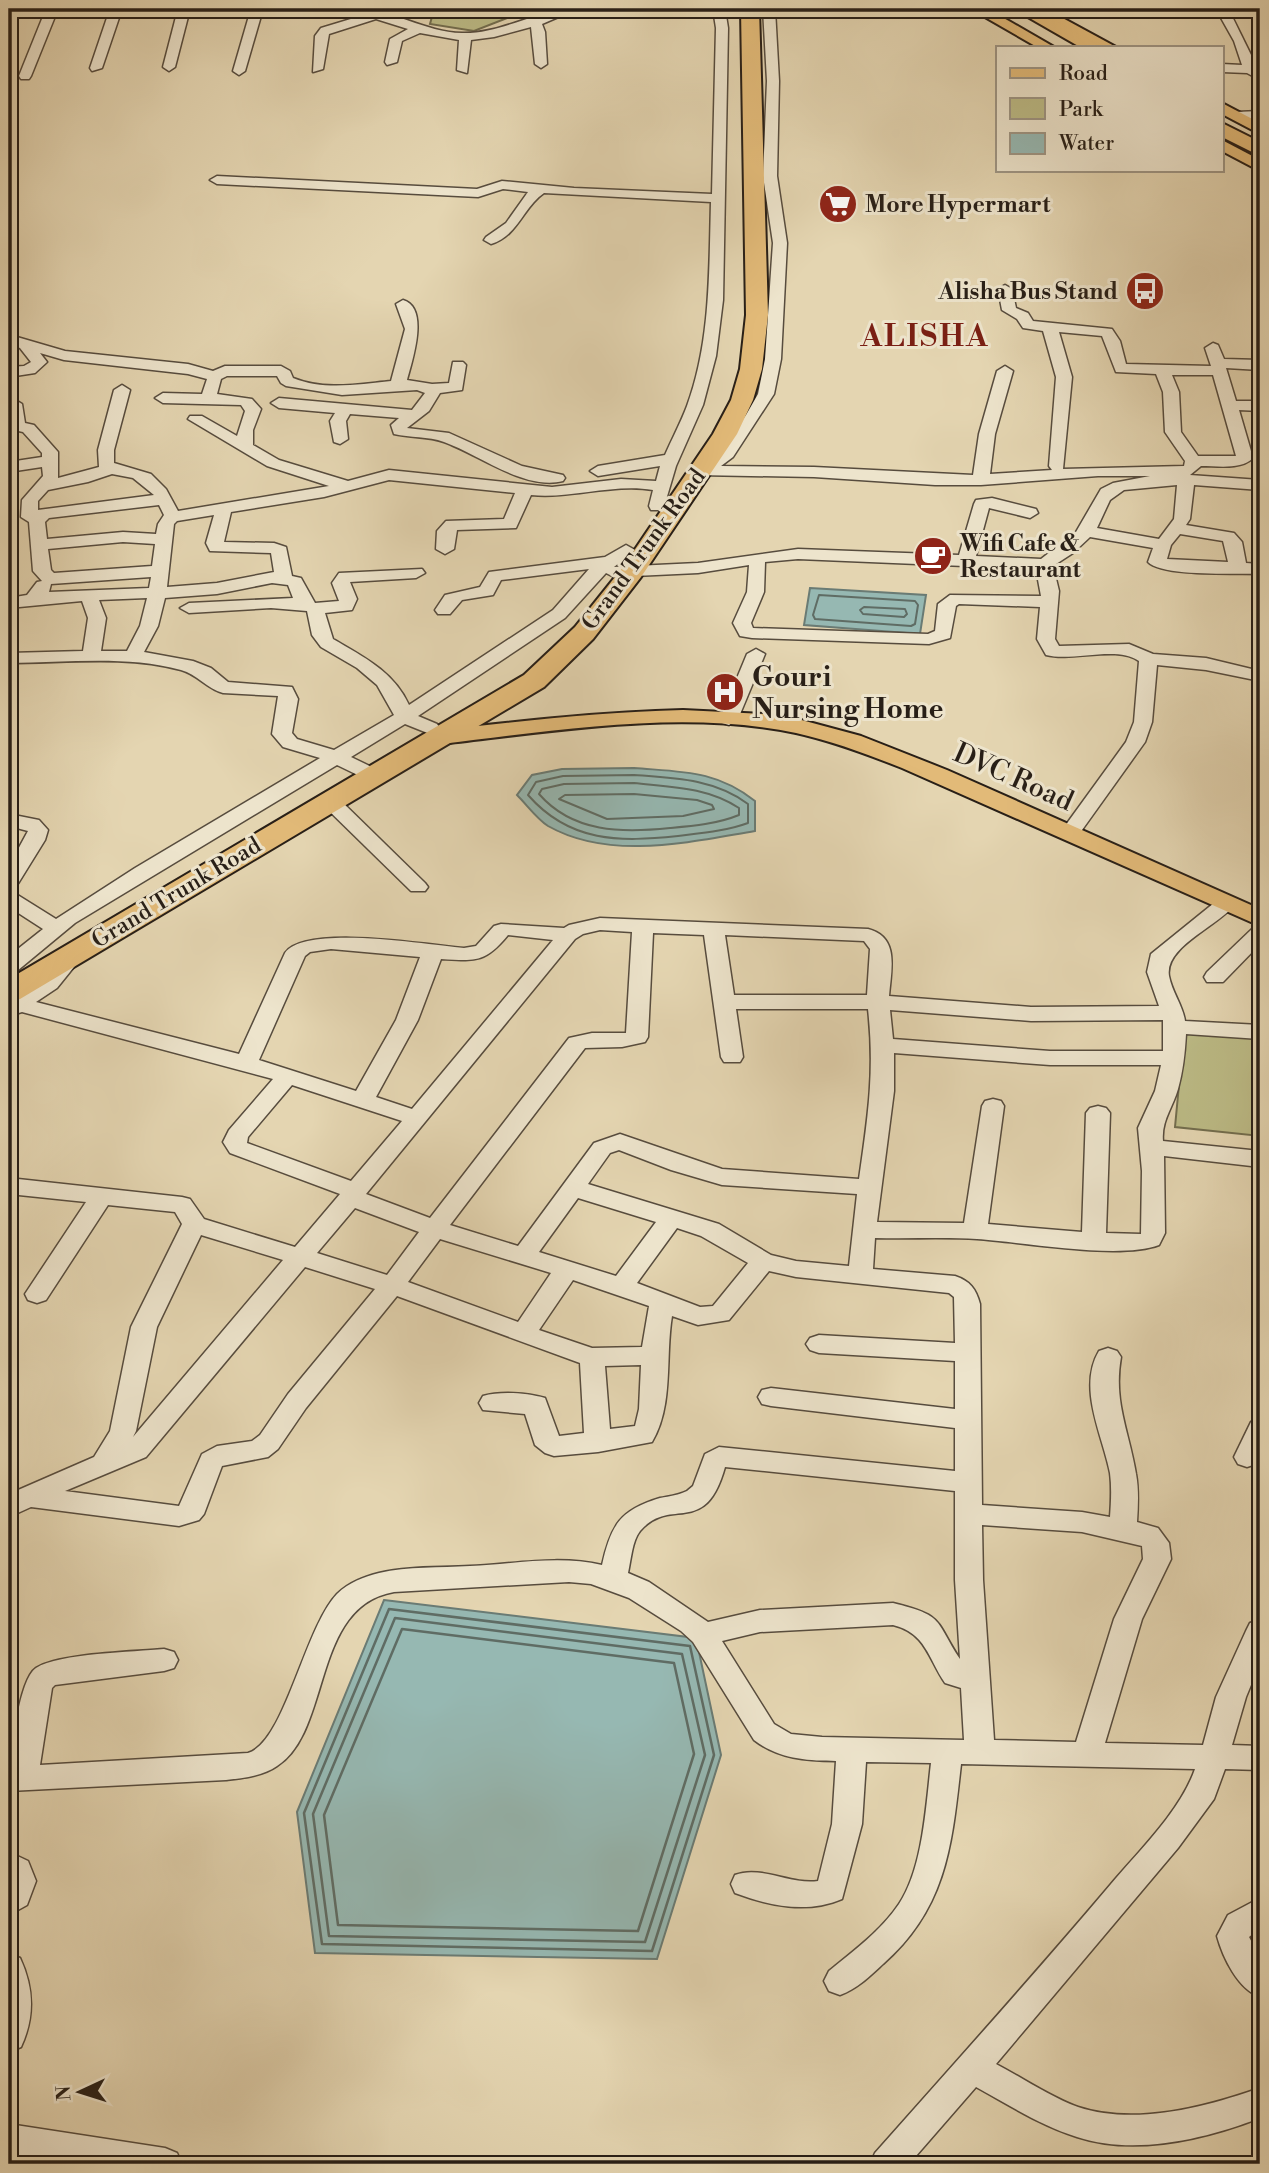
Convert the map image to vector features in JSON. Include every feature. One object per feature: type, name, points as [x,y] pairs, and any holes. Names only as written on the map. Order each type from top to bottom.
[{"type":"highway","name":"Grand Trunk Road","points":[[9,969],[356,767],[517,692],[554,665],[584,633],[619,564],[660,497],[708,431],[724,402],[736,355],[740,320],[741,219],[737,9]]},
{"type":"highway","name":"Grand Trunk Road","points":[[619,564],[700,475],[742,400],[751,369],[757,253],[750,9]]},
{"type":"highway","points":[[1004,9],[1071,46]]},
{"type":"highway","points":[[1023,9],[1089,46]]},
{"type":"highway","points":[[1227,114],[1260,139]]},
{"type":"highway","points":[[1224,130],[1260,150]]},
{"type":"highway","name":"Grand Trunk Road","points":[[12,1003],[76,952],[330,801],[356,767]]},
{"type":"main road","points":[[978,9],[1045,46]]},
{"type":"main road","points":[[1036,9],[1107,46]]},
{"type":"main road","points":[[1227,114],[1260,129]]},
{"type":"main road","points":[[1224,146],[1260,166]]},
{"type":"main road","name":"DVC Road","points":[[435,732],[664,719],[765,721],[805,729],[933,773],[1260,918]]},
{"type":"street","points":[[25,76],[52,9]]},
{"type":"street","points":[[96,68],[116,9]]},
{"type":"street","points":[[169,67],[184,9]]},
{"type":"street","points":[[239,71],[257,9]]},
{"type":"street","points":[[359,9],[420,28],[465,37],[495,34],[571,9]]},
{"type":"street","points":[[317,69],[321,36],[325,31],[393,9]]},
{"type":"street","points":[[133,656],[142,644],[159,592],[163,539],[166,524],[171,517],[346,486],[389,475],[563,492],[637,482],[660,497],[671,459],[695,405],[708,356],[716,300],[722,28],[719,9]]},
{"type":"street","points":[[700,475],[727,454],[754,415],[765,394],[773,359],[780,243],[770,176],[773,81],[769,9]]},
{"type":"street","points":[[1222,9],[1255,72]]},
{"type":"street","points":[[535,22],[539,32],[541,64]]},
{"type":"street","points":[[391,62],[396,39],[420,28]]},
{"type":"street","points":[[463,70],[465,37]]},
{"type":"street","points":[[1224,68],[1255,72]]},
{"type":"street","points":[[1227,114],[1260,115]]},
{"type":"street","points":[[217,180],[478,193],[498,185],[540,190],[718,198]]},
{"type":"street","points":[[491,240],[511,226],[529,197],[540,190]]},
{"type":"street","points":[[1005,289],[1009,310],[1023,316],[1028,325],[1107,332],[1112,338],[1119,368],[1162,370],[1217,361],[1260,365]]},
{"type":"street","points":[[398,385],[412,329],[403,304]]},
{"type":"street","points":[[9,326],[10,340],[27,347],[64,355],[188,369],[215,376],[225,371],[274,370],[285,374],[286,380],[295,384],[352,391],[376,385],[457,387],[458,365]]},
{"type":"street","points":[[1050,328],[1064,377],[1057,466]]},
{"type":"street","points":[[9,351],[27,347]]},
{"type":"street","points":[[9,372],[36,368],[40,362],[27,347]]},
{"type":"street","points":[[1217,361],[1245,454],[1242,460]]},
{"type":"street","points":[[982,474],[1188,471],[1193,466],[1192,461],[1172,432],[1171,393],[1162,370]]},
{"type":"street","points":[[982,474],[987,435],[1005,371]]},
{"type":"street","points":[[207,399],[215,376]]},
{"type":"street","points":[[431,388],[431,399],[415,415],[399,425],[400,431],[447,438],[490,459],[544,478],[567,477],[671,459]]},
{"type":"street","points":[[110,469],[106,465],[106,450],[122,390]]},
{"type":"street","points":[[163,398],[247,401],[253,410],[246,429],[245,447]]},
{"type":"street","points":[[9,401],[14,404],[13,424],[41,440],[50,452],[51,477],[47,485],[30,499],[40,545],[42,571],[46,578]]},
{"type":"street","points":[[279,403],[415,415]]},
{"type":"street","points":[[294,420],[303,405]]},
{"type":"street","points":[[1229,405],[1260,406]]},
{"type":"street","points":[[340,439],[338,421],[345,408]]},
{"type":"street","points":[[196,419],[291,470],[346,486]]},
{"type":"street","points":[[9,467],[51,461]]},
{"type":"street","points":[[1192,461],[1260,462]]},
{"type":"street","points":[[700,475],[814,472],[935,480],[1057,466],[1084,466],[1098,471]]},
{"type":"street","points":[[47,485],[82,480],[110,469],[146,476],[164,499],[171,517]]},
{"type":"street","points":[[443,610],[452,597],[487,591],[495,576],[619,564],[698,568],[798,554],[1044,564],[1055,559],[1086,531],[1105,494],[1114,488],[1143,481],[1260,485]]},
{"type":"street","points":[[1186,481],[1182,519],[1157,557],[1161,564],[1260,569]]},
{"type":"street","points":[[445,549],[446,531],[452,525],[510,524],[526,488]]},
{"type":"street","points":[[9,520],[164,499]]},
{"type":"street","points":[[967,559],[971,536],[982,505],[992,503],[1030,513]]},
{"type":"street","points":[[224,508],[216,547],[274,548],[279,551],[284,578]]},
{"type":"street","points":[[1176,528],[1228,537],[1233,542],[1238,568]]},
{"type":"street","points":[[1086,531],[1163,545]]},
{"type":"street","points":[[40,545],[123,537],[163,539]]},
{"type":"street","points":[[756,558],[759,569],[757,587],[742,623],[746,632],[752,633],[929,639],[944,634],[947,604],[956,599],[1048,601]]},
{"type":"street","points":[[9,969],[56,928],[142,872],[356,767],[404,716],[550,621],[619,564]]},
{"type":"street","points":[[1044,564],[1050,591],[1046,639],[1052,651],[1075,653],[1136,650],[1148,659],[1183,661],[1260,676]]},
{"type":"street","points":[[46,578],[161,571]]},
{"type":"street","points":[[189,608],[346,606],[348,600],[341,583],[345,578],[416,573]]},
{"type":"street","points":[[37,598],[46,578]]},
{"type":"street","points":[[9,603],[88,594],[208,590],[246,579],[284,578],[295,582],[327,643],[382,677],[394,690],[404,716],[435,732]]},
{"type":"street","points":[[88,594],[97,618],[91,656]]},
{"type":"street","points":[[729,719],[756,654]]},
{"type":"street","points":[[9,658],[133,656],[186,665],[204,673],[223,687],[285,691],[289,699],[282,734],[290,743],[356,767]]},
{"type":"street","points":[[1070,833],[1135,742],[1143,722],[1148,659]]},
{"type":"street","points":[[330,801],[418,887]]},
{"type":"street","points":[[9,820],[33,824],[38,830],[35,840],[9,882]]},
{"type":"street","points":[[9,898],[56,928]]},
{"type":"street","points":[[864,1230],[975,1231],[1094,1241],[1142,1242],[1150,1239],[1153,1233],[1153,1147],[1150,1129],[1166,1091],[1174,1058],[1174,1020],[1157,976],[1156,964],[1162,954],[1226,903]]},
{"type":"street","points":[[18,1501],[137,1450],[568,935],[587,925],[868,935],[877,940],[881,948],[878,1003],[883,1045],[883,1091],[860,1276]]},
{"type":"street","points":[[18,1501],[168,1515],[189,1513],[194,1507],[211,1461],[217,1456],[259,1450],[392,1285],[577,1043],[593,1039],[622,1040],[637,1037],[643,926]]},
{"type":"street","points":[[246,1063],[296,953],[304,947],[331,943],[464,954],[483,951],[501,930],[568,935]]},
{"type":"street","points":[[714,930],[732,1057]]},
{"type":"street","points":[[1215,977],[1260,932]]},
{"type":"street","points":[[363,1099],[407,1020],[433,951]]},
{"type":"street","points":[[724,1002],[878,1003],[1031,1014],[1174,1020],[1260,1032]]},
{"type":"street","points":[[12,1003],[246,1063],[417,1118]]},
{"type":"street","points":[[883,1045],[1050,1058],[1174,1058]]},
{"type":"street","points":[[288,1076],[237,1135],[235,1142],[238,1148],[435,1229],[621,1286],[698,1316],[720,1314],[762,1261]]},
{"type":"street","points":[[975,1231],[993,1106]]},
{"type":"street","points":[[1094,1241],[1098,1113]]},
{"type":"street","points":[[523,1256],[602,1148],[620,1142],[679,1165],[722,1177],[869,1187]]},
{"type":"street","points":[[1153,1147],[1260,1158]]},
{"type":"street","points":[[9,1186],[182,1205],[190,1213],[194,1224],[144,1327],[123,1431],[103,1465]]},
{"type":"street","points":[[573,1188],[710,1230],[762,1261],[796,1269],[956,1285],[965,1293],[968,1304],[970,1580],[980,1753]]},
{"type":"street","points":[[37,1294],[102,1196]]},
{"type":"street","points":[[621,1286],[673,1217]]},
{"type":"street","points":[[194,1224],[392,1285],[592,1357],[654,1356]]},
{"type":"street","points":[[525,1332],[567,1269]]},
{"type":"street","points":[[492,1402],[536,1405],[544,1438],[554,1446],[643,1435],[648,1429],[662,1303]]},
{"type":"street","points":[[819,1343],[968,1353]]},
{"type":"street","points":[[592,1357],[598,1442]]},
{"type":"street","points":[[1108,1357],[1102,1381],[1106,1413],[1123,1476],[1123,1529]]},
{"type":"street","points":[[771,1397],[968,1420]]},
{"type":"street","points":[[1247,1457],[1260,1429]]},
{"type":"street","points":[[613,1578],[629,1524],[639,1515],[698,1498],[706,1491],[712,1465],[719,1457],[969,1482]]},
{"type":"street","points":[[970,1514],[1027,1516],[1123,1529],[1148,1535],[1155,1543],[1157,1559],[1128,1619],[1087,1755]]},
{"type":"street","points":[[164,1660],[62,1671],[41,1679],[16,1779],[226,1768],[251,1764],[268,1757],[281,1743],[294,1720],[310,1673],[331,1627],[344,1605],[359,1592],[374,1584],[394,1581],[569,1571],[613,1578],[691,1623],[703,1634],[764,1732],[775,1742],[791,1747],[1260,1758]]},
{"type":"street","points":[[703,1634],[760,1621],[893,1614],[915,1618],[930,1629],[955,1675],[975,1680]]},
{"type":"street","points":[[887,2164],[1048,1983],[1167,1839],[1203,1790],[1231,1698],[1260,1631]]},
{"type":"street","points":[[746,1884],[811,1895],[823,1895],[831,1890],[847,1824],[852,1750]]},
{"type":"street","points":[[840,1981],[888,1939],[911,1912],[935,1841],[947,1752]]},
{"type":"street","points":[[9,1865],[17,1870],[21,1881],[16,1896],[9,1902]]},
{"type":"street","points":[[1260,1912],[1239,1924],[1233,1936],[1237,1950],[1260,1983]]},
{"type":"street","points":[[9,1968],[16,1992],[16,2010],[9,2037]]},
{"type":"street","points":[[973,2068],[1056,2113],[1080,2123],[1110,2127],[1143,2128],[1204,2121],[1260,2103]]},
{"type":"street","points":[[9,2140],[165,2164]]},
{"type":"green space","points":[[434,9],[530,9],[474,31],[430,24]]},
{"type":"green space","points":[[1184,1032],[1260,1037],[1260,1136],[1175,1127]]},
{"type":"water","points":[[810,588],[926,595],[920,634],[804,625]]},
{"type":"water","points":[[634,768],[698,774],[726,783],[755,801],[755,831],[650,846],[597,843],[572,837],[548,826],[517,795],[532,775],[562,769]]},
{"type":"water","points":[[384,1600],[696,1638],[721,1755],[657,1959],[315,1953],[297,1812]]},
{"type":"place","name":"More Hypermart","points":[[838,204]]},
{"type":"place","name":"Alisha Bus Stand","points":[[1145,291]]},
{"type":"place","name":"Wifi Cafe & Restaurant","points":[[933,556]]},
{"type":"place","name":"Gouri Nursing Home","points":[[725,692]]},
{"type":"district","name":"ALISHA","points":[[925,336]]}]
